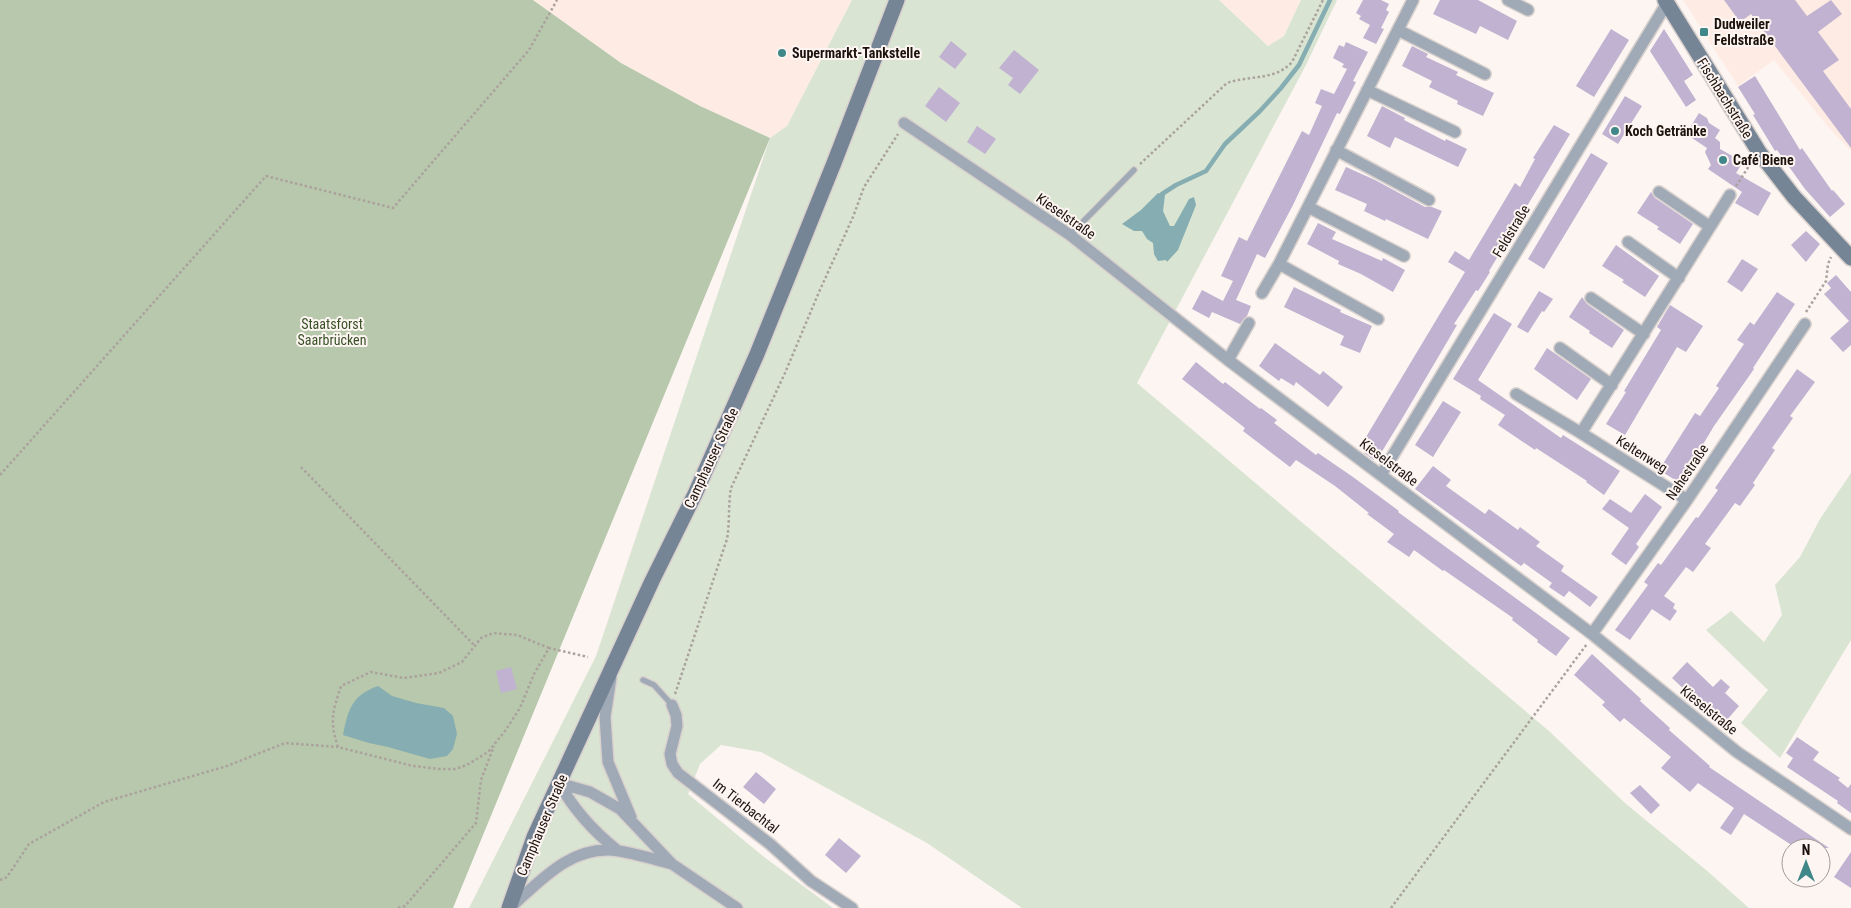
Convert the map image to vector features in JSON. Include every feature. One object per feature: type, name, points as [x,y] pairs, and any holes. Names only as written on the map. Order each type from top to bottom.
[{"type":"street","name":"Camphauser Straße","points":[[510,908],[534,837],[724,431],[818,203],[897,0]]},
{"type":"street","points":[[1262,293],[1279,264],[1413,0]]},
{"type":"street","points":[[1508,0],[1528,10]]},
{"type":"street","name":"Fischbachstraße","points":[[1666,1],[1759,152],[1794,197],[1845,253]]},
{"type":"street","name":"Feldstraße","points":[[1381,475],[1666,1]]},
{"type":"street","points":[[1398,30],[1485,74]]},
{"type":"street","points":[[1367,90],[1455,132]]},
{"type":"street","name":"Kieselstraße","points":[[904,123],[1070,236],[1228,360],[1592,634],[1737,752],[1851,829]]},
{"type":"street","points":[[1336,150],[1428,200]]},
{"type":"street","points":[[1659,192],[1709,226]]},
{"type":"street","points":[[1582,433],[1730,195]]},
{"type":"street","points":[[1308,207],[1404,256]]},
{"type":"street","points":[[1628,242],[1678,278]]},
{"type":"street","points":[[1279,264],[1378,319]]},
{"type":"street","points":[[1592,298],[1644,334]]},
{"type":"street","points":[[1228,360],[1249,323]]},
{"type":"street","name":"Nahestraße","points":[[1592,634],[1686,500],[1805,324]]},
{"type":"street","points":[[1560,348],[1612,385]]},
{"type":"street","name":"Keltenweg","points":[[1516,394],[1582,433],[1686,500]]},
{"type":"street","points":[[612,668],[605,717],[608,762],[634,823]]},
{"type":"street","name":"Im Tierbachtal","points":[[672,705],[676,715],[677,726],[670,754],[672,764],[678,773],[770,844],[811,881],[852,908]]},
{"type":"street","points":[[559,783],[590,792],[620,809],[672,864],[738,908]]},
{"type":"street","points":[[559,783],[569,802],[589,825],[617,850]]},
{"type":"street","points":[[510,908],[548,873],[568,859],[583,854],[617,850],[672,864]]},
{"type":"lane","points":[[1070,236],[1134,170]]},
{"type":"lane","points":[[643,680],[654,685],[672,705]]},
{"type":"path","points":[[0,475],[266,176],[394,208],[528,50],[557,0]]},
{"type":"path","points":[[1134,170],[1227,83],[1238,79],[1278,74],[1287,68],[1292,62],[1323,0]]},
{"type":"path","points":[[672,705],[727,539],[730,523],[729,500],[731,488],[785,373],[818,292],[854,217],[864,188],[904,123]]},
{"type":"path","points":[[1730,195],[1759,152]]},
{"type":"path","points":[[1805,324],[1801,319],[1826,281],[1828,264],[1845,253]]},
{"type":"path","points":[[301,467],[475,646]]},
{"type":"path","points":[[338,747],[332,728],[334,707],[341,686],[371,672],[404,678],[439,673],[462,662],[481,638],[493,633],[517,636],[550,648],[588,657]]},
{"type":"path","points":[[1391,908],[1583,651],[1592,634]]},
{"type":"path","points":[[0,880],[7,877],[29,844],[104,802],[226,766],[285,743],[338,747],[414,766],[440,770],[455,770],[467,766],[488,752],[495,744],[520,708],[534,674],[550,648]]},
{"type":"path","points":[[398,908],[405,906],[476,823],[481,780],[495,744]]},
{"type":"shaded area","points":[[533,0],[852,0],[787,126],[770,138],[700,106],[621,63]]},
{"type":"shaded area","points":[[1219,0],[1301,0],[1284,36],[1268,46]]},
{"type":"shaded area","points":[[1683,0],[1851,0],[1851,151],[1828,127],[1774,60],[1738,86]]},
{"type":"green space","name":"Staatsforst Saarbrücken","points":[[0,0],[533,0],[621,63],[700,106],[770,138],[453,908],[0,908]]},
{"type":"green space","points":[[852,0],[1219,0],[1268,46],[1284,36],[1301,0],[1337,0],[1306,65],[1137,383],[1549,731],[1625,803],[1749,908],[1022,908],[927,843],[761,752],[721,745],[700,764],[688,794],[764,857],[833,908],[469,908],[596,656],[770,138],[787,126]]},
{"type":"green space","points":[[1851,473],[1851,640],[1780,758],[1741,723],[1768,690],[1706,630],[1731,611],[1764,642],[1782,615],[1775,585],[1800,557],[1820,519]]},
{"type":"water","points":[[1158,193],[1165,195],[1163,211],[1170,226],[1174,226],[1189,199],[1194,197],[1196,205],[1178,250],[1167,262],[1166,260],[1158,261],[1154,254],[1153,243],[1147,239],[1142,231],[1134,231],[1122,224],[1141,210]]},
{"type":"water","points":[[378,686],[392,696],[444,708],[453,716],[457,734],[453,749],[447,756],[430,759],[343,735],[349,711],[353,704],[362,694]]},
{"type":"building","points":[[1363,0],[1381,0],[1389,4],[1386,10],[1389,12],[1381,28],[1384,29],[1376,44],[1363,38],[1370,25],[1359,19],[1361,16],[1356,13]]},
{"type":"building","points":[[1440,0],[1478,0],[1517,21],[1508,40],[1480,26],[1476,34],[1433,14]]},
{"type":"building","points":[[1724,0],[1795,0],[1807,16],[1831,0],[1842,14],[1818,32],[1839,60],[1823,71],[1851,109],[1851,148],[1751,14],[1740,22]]},
{"type":"building","points":[[1611,29],[1629,40],[1594,97],[1576,86]]},
{"type":"building","points":[[1664,29],[1693,75],[1684,81],[1696,100],[1686,107],[1650,51]]},
{"type":"building","points":[[951,41],[967,54],[955,69],[939,57]]},
{"type":"building","points":[[1346,42],[1368,52],[1353,81],[1356,82],[1340,114],[1337,113],[1293,205],[1265,258],[1257,254],[1236,300],[1251,306],[1247,316],[1240,324],[1212,312],[1209,318],[1192,309],[1202,290],[1223,301],[1233,281],[1221,276],[1239,237],[1247,241],[1302,131],[1309,135],[1322,106],[1315,103],[1321,89],[1334,94],[1347,69],[1342,67],[1344,64],[1333,58],[1339,45],[1344,47]]},
{"type":"building","points":[[1412,46],[1428,54],[1426,57],[1458,72],[1456,75],[1494,93],[1483,116],[1457,104],[1458,101],[1429,87],[1432,81],[1402,66]]},
{"type":"building","points":[[1014,50],[1039,70],[1020,94],[1008,85],[1013,78],[999,68]]},
{"type":"building","points":[[1755,76],[1800,150],[1802,148],[1832,191],[1845,204],[1830,217],[1805,189],[1777,150],[1775,151],[1738,87]]},
{"type":"building","points":[[939,87],[960,103],[946,122],[925,106]]},
{"type":"building","points":[[1625,96],[1642,106],[1618,144],[1602,134]]},
{"type":"building","points":[[1382,106],[1405,118],[1404,120],[1445,141],[1446,139],[1467,149],[1458,167],[1395,137],[1390,148],[1367,136]]},
{"type":"building","points":[[1699,113],[1720,130],[1715,138],[1720,142],[1720,149],[1743,162],[1736,173],[1771,193],[1758,216],[1735,203],[1742,192],[1708,169],[1711,165],[1705,152],[1707,148],[1686,134]]},
{"type":"building","points":[[1554,125],[1570,134],[1490,272],[1454,324],[1457,325],[1403,417],[1381,453],[1379,451],[1374,460],[1364,453],[1369,445],[1363,442],[1465,272],[1448,262],[1455,251],[1469,260],[1515,183],[1520,187],[1535,159],[1533,158]]},
{"type":"building","points":[[977,126],[996,139],[985,154],[967,142]]},
{"type":"building","points":[[1591,153],[1608,163],[1544,269],[1528,259]]},
{"type":"building","points":[[1346,167],[1375,180],[1425,207],[1432,207],[1442,211],[1428,239],[1364,211],[1367,204],[1335,190]]},
{"type":"building","points":[[1651,192],[1655,198],[1693,224],[1680,244],[1657,229],[1659,227],[1637,213]]},
{"type":"building","points":[[1318,223],[1336,232],[1332,239],[1382,261],[1383,258],[1405,270],[1393,292],[1361,274],[1338,264],[1339,261],[1307,244]]},
{"type":"building","points":[[1806,231],[1820,244],[1806,262],[1791,245]]},
{"type":"building","points":[[1616,245],[1659,276],[1645,297],[1622,282],[1624,280],[1602,266]]},
{"type":"building","points":[[1742,259],[1758,269],[1742,292],[1727,282]]},
{"type":"building","points":[[1836,275],[1851,292],[1851,345],[1843,352],[1830,338],[1849,321],[1824,294],[1831,288],[1827,283]]},
{"type":"building","points":[[1294,287],[1341,310],[1340,312],[1372,326],[1360,353],[1340,345],[1344,336],[1284,307]]},
{"type":"building","points":[[1539,291],[1553,299],[1544,312],[1542,311],[1528,333],[1517,327]]},
{"type":"building","points":[[1777,292],[1795,304],[1754,369],[1714,426],[1680,483],[1659,470],[1695,413],[1700,416],[1719,388],[1716,386],[1744,344],[1737,340],[1750,322],[1754,325]]},
{"type":"building","points":[[1582,297],[1587,304],[1624,330],[1612,348],[1569,317]]},
{"type":"building","points":[[1670,305],[1703,326],[1686,352],[1677,347],[1625,435],[1606,424],[1661,330],[1657,327]]},
{"type":"building","points":[[1494,313],[1512,324],[1478,380],[1561,438],[1563,435],[1620,471],[1604,495],[1587,481],[1498,425],[1505,415],[1480,399],[1481,396],[1453,379]]},
{"type":"building","points":[[1275,343],[1320,375],[1323,371],[1343,387],[1328,407],[1296,382],[1294,386],[1281,378],[1279,381],[1259,366]]},
{"type":"building","points":[[1547,348],[1591,379],[1577,400],[1534,369]]},
{"type":"building","points":[[1196,362],[1223,384],[1225,382],[1277,420],[1274,423],[1316,455],[1318,453],[1353,477],[1570,638],[1556,656],[1512,620],[1513,618],[1444,570],[1414,550],[1409,557],[1387,542],[1394,534],[1367,514],[1369,513],[1335,486],[1296,460],[1290,467],[1243,431],[1245,428],[1182,379]]},
{"type":"building","points":[[1797,369],[1815,382],[1790,416],[1793,418],[1772,448],[1775,450],[1753,483],[1755,485],[1740,506],[1735,503],[1705,544],[1711,548],[1693,572],[1686,567],[1664,596],[1675,604],[1673,608],[1677,611],[1670,621],[1652,609],[1630,640],[1615,630],[1648,585],[1644,582],[1658,563],[1661,565],[1696,517],[1698,518],[1718,490],[1715,488]]},
{"type":"building","points":[[1443,401],[1461,412],[1433,457],[1415,445]]},
{"type":"building","points":[[1433,466],[1451,480],[1446,486],[1485,514],[1489,509],[1518,530],[1520,527],[1540,542],[1536,546],[1564,566],[1561,571],[1598,597],[1590,607],[1569,591],[1564,597],[1549,587],[1552,583],[1524,563],[1521,566],[1415,489]]},
{"type":"building","points":[[1645,494],[1662,507],[1636,544],[1639,547],[1626,565],[1611,554],[1629,528],[1602,509],[1610,499],[1631,513]]},
{"type":"building","points":[[1592,654],[1641,699],[1640,701],[1670,728],[1669,730],[1709,767],[1814,838],[1781,838],[1744,814],[1731,835],[1720,828],[1734,808],[1698,783],[1690,792],[1661,768],[1671,757],[1624,718],[1620,722],[1602,705],[1605,702],[1574,675]]},
{"type":"building","points":[[1687,662],[1713,687],[1721,679],[1730,687],[1725,693],[1739,706],[1726,721],[1692,691],[1689,694],[1672,678]]},
{"type":"building","points":[[511,667],[517,689],[501,693],[496,671]]},
{"type":"building","points":[[1797,737],[1819,752],[1813,760],[1840,778],[1838,780],[1848,788],[1851,784],[1851,813],[1837,803],[1838,801],[1787,767],[1793,758],[1786,753]]},
{"type":"building","points":[[756,772],[776,789],[764,804],[743,787]]},
{"type":"building","points":[[1640,785],[1660,805],[1651,814],[1630,793]]},
{"type":"building","points":[[839,838],[861,856],[846,873],[825,855]]},
{"type":"building","points":[[1851,852],[1851,888],[1834,877]]},
{"type":"waterway","points":[[1162,194],[1206,171],[1225,144],[1281,88],[1299,65],[1330,0]]},
{"type":"place","name":"Dudweiler Feldstraße","points":[[1704,32]]},
{"type":"place","name":"Supermarkt-Tankstelle","points":[[782,53]]},
{"type":"place","name":"Koch Getränke","points":[[1615,131]]},
{"type":"place","name":"Café Biene","points":[[1723,160]]}]
